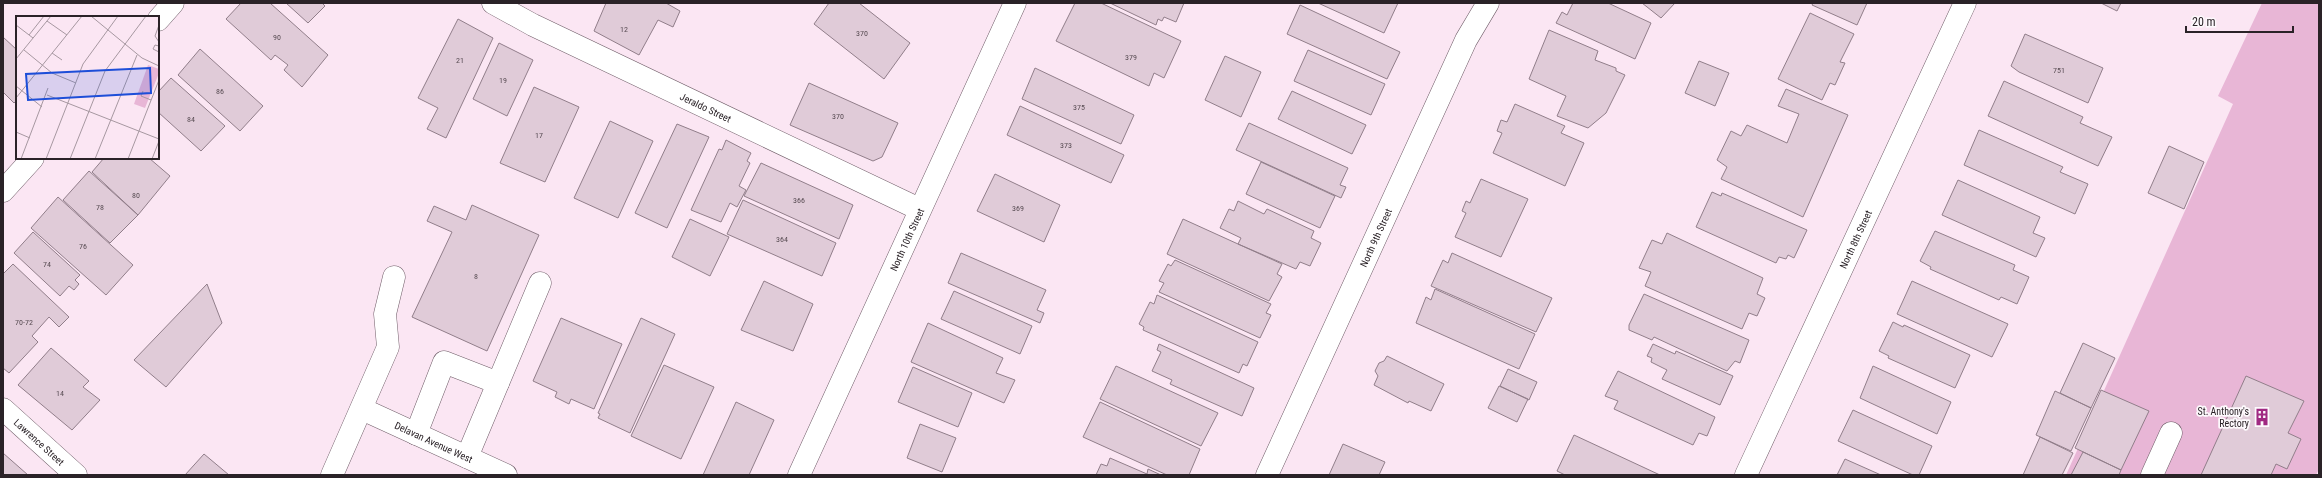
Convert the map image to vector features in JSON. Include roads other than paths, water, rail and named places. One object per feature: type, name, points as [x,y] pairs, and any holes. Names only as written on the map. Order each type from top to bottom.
[{"type":"street","points":[[159,19],[173,3]]},
{"type":"street","name":"Jeraldo Street","points":[[493,3],[533,25],[919,209]]},
{"type":"street","name":"North 10th Street","points":[[799,475],[919,209],[1015,3]]},
{"type":"street","name":"North 9th Street","points":[[1267,475],[1466,40],[1488,3]]},
{"type":"street","name":"North 8th Street","points":[[1746,475],[1965,3]]},
{"type":"street","points":[[3,191],[32,159]]},
{"type":"street","points":[[332,475],[388,347],[385,314],[394,277]]},
{"type":"street","points":[[467,457],[540,283]]},
{"type":"street","points":[[416,434],[444,362],[498,383]]},
{"type":"street","name":"Lawrence Street","points":[[3,409],[76,475]]},
{"type":"street","name":"Delavan Avenue West","points":[[362,409],[506,475]]},
{"type":"street","points":[[2152,475],[2171,433]]},
{"type":"place","name":"St. Anthony's Rectory","points":[[2262,417]]}]
